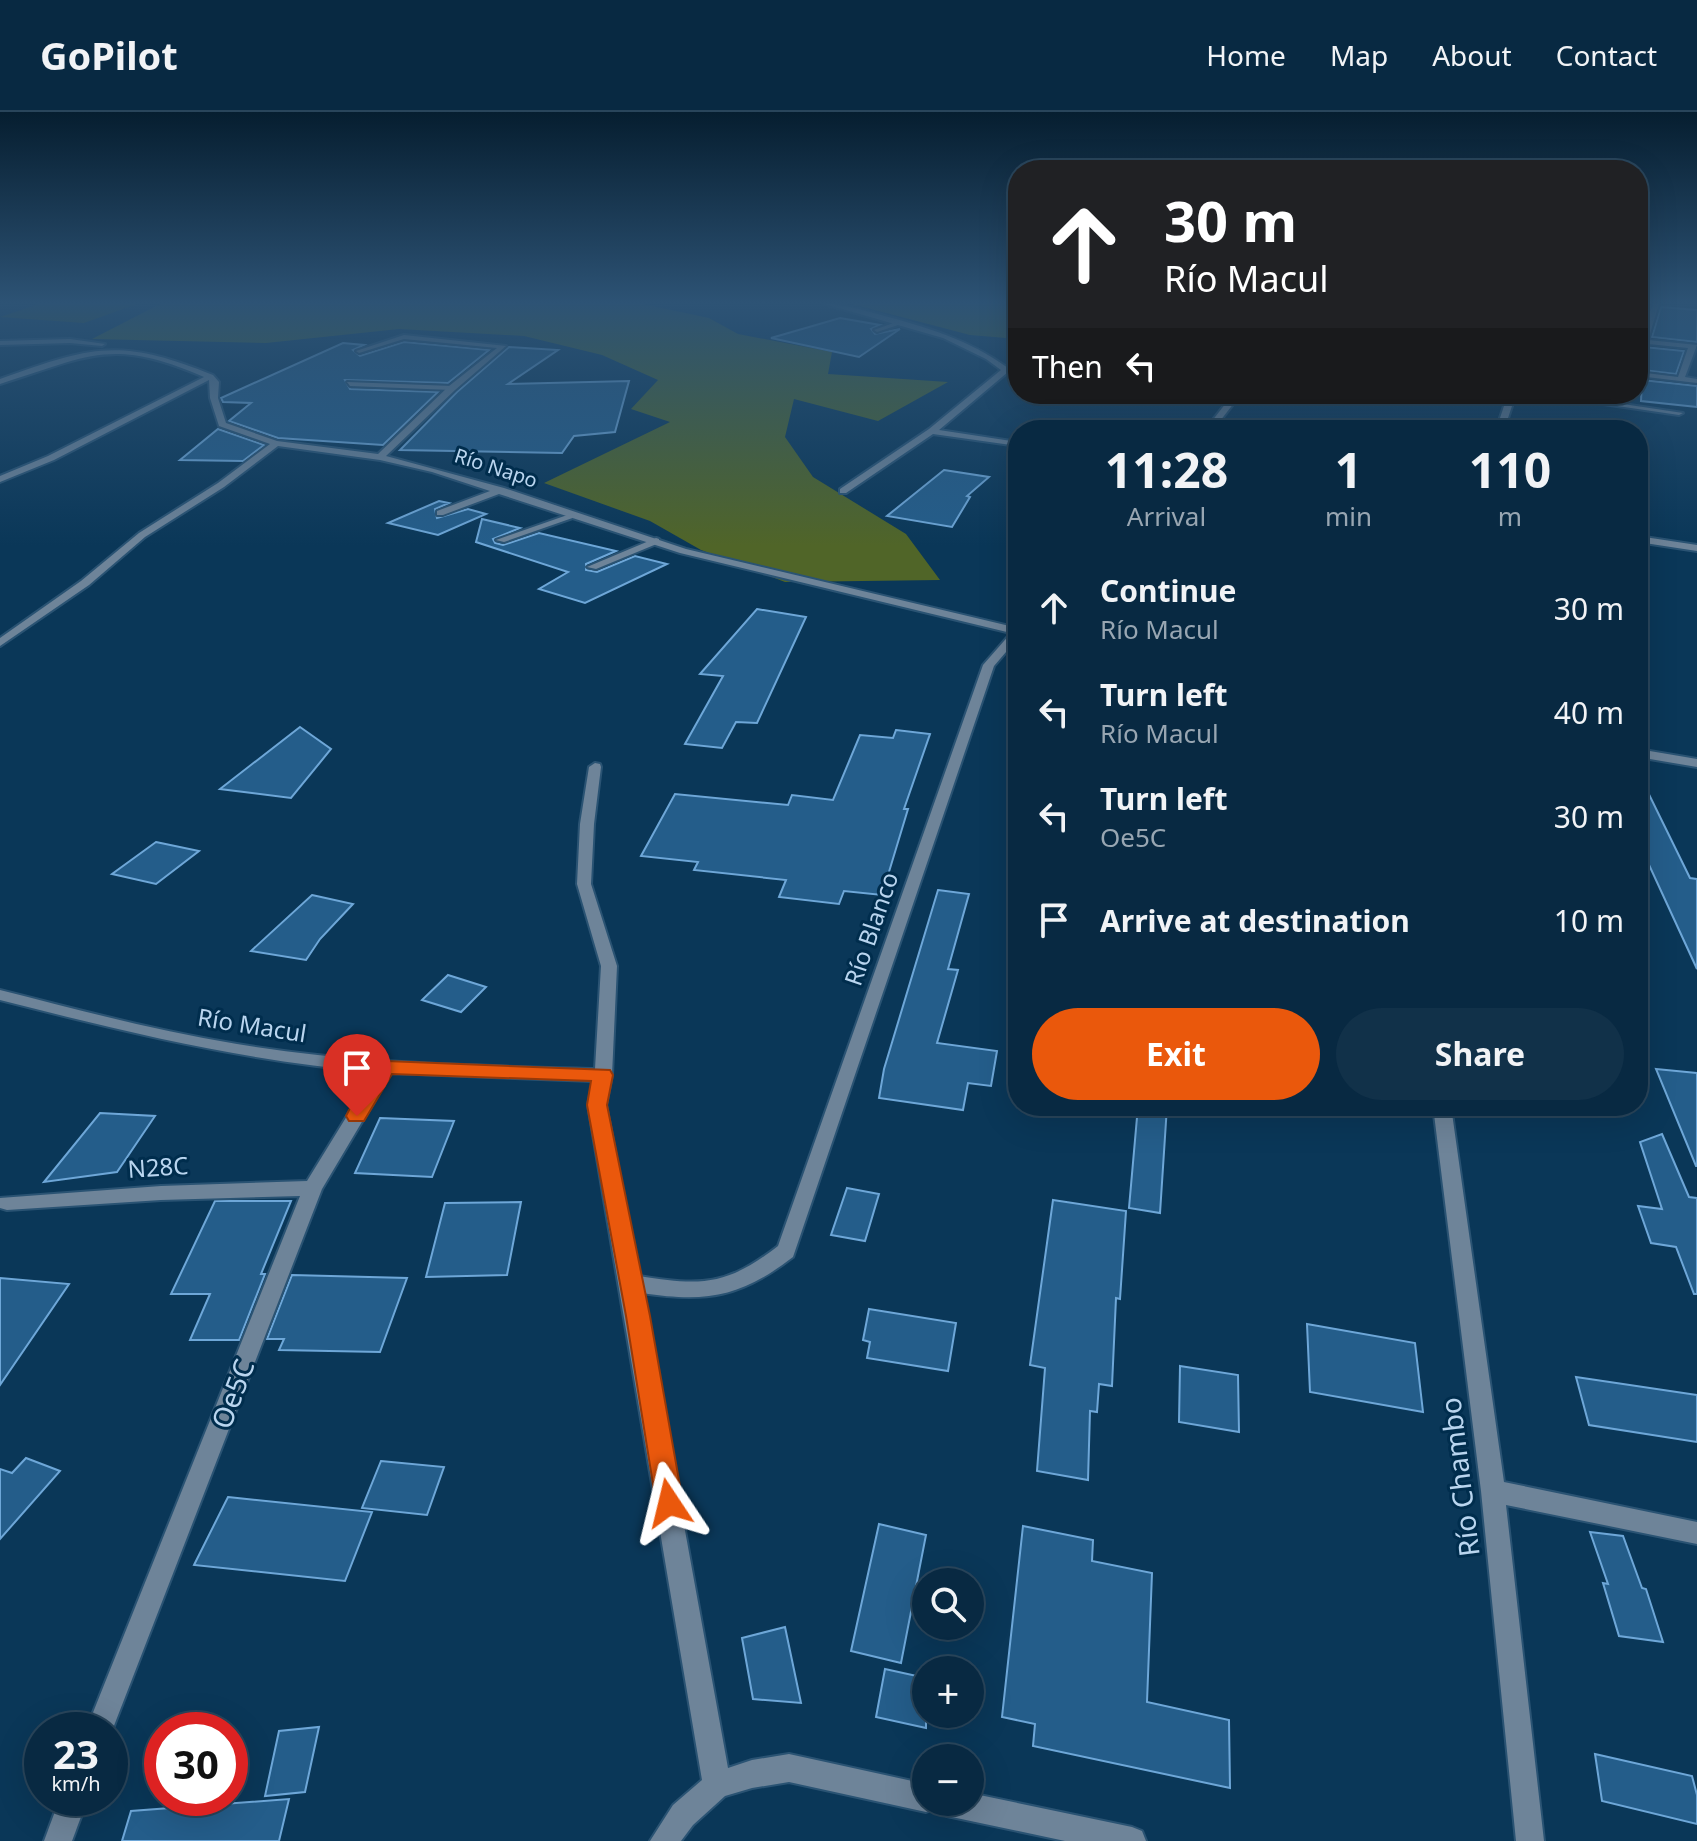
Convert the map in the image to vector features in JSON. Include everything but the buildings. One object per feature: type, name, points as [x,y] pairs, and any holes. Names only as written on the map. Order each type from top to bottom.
[{"type":"street","points":[[0,479],[51,458],[195,385]]},
{"type":"street","name":"Río Napo","points":[[215,385],[214,398],[222,424],[276,443],[380,457],[501,490],[683,551],[1008,629]]},
{"type":"street","points":[[368,385],[452,388]]},
{"type":"street","points":[[380,457],[456,385]]},
{"type":"street","points":[[843,491],[932,431],[987,385]]},
{"type":"street","points":[[1217,420],[1229,404]]},
{"type":"street","points":[[1613,404],[1679,413]]},
{"type":"street","points":[[932,431],[1008,442]]},
{"type":"street","points":[[0,643],[85,583],[142,535],[221,485],[276,443]]},
{"type":"street","points":[[440,513],[501,490]]},
{"type":"street","points":[[501,540],[576,515]]},
{"type":"street","points":[[592,567],[656,541]]},
{"type":"street","points":[[1648,541],[1697,548]]},
{"type":"street","name":"Río Blanco","points":[[630,1283],[690,1292],[723,1289],[758,1274],[786,1251],[989,665],[1008,643]]},
{"type":"street","points":[[1648,755],[1697,763]]},
{"type":"street","points":[[595,767],[587,824],[584,884],[609,966],[603,1075],[597,1105],[717,1785]]},
{"type":"street","name":"Río Macul","points":[[0,995],[120,1027],[225,1048],[386,1067],[603,1075]]},
{"type":"street","name":"Oe5C","points":[[106,1712],[313,1188],[386,1067]]},
{"type":"street","name":"Río Chambo","points":[[1443,1116],[1493,1491],[1530,1841]]},
{"type":"street","name":"N28C","points":[[7,1203],[161,1193],[313,1188]]},
{"type":"street","points":[[1493,1491],[1697,1533]]},
{"type":"street","points":[[664,1841],[683,1815],[717,1785],[752,1774],[789,1768],[912,1795]]},
{"type":"street","points":[[984,1810],[1132,1841]]},
{"type":"street","points":[[58,1841],[67,1816]]},
{"type":"green space","points":[[654,385],[943,385],[878,421],[794,399],[785,437],[813,477],[906,534],[940,580],[785,582],[701,550],[650,521],[544,483],[670,422],[631,409]]},
{"type":"route","points":[[357,1116],[386,1067],[603,1075],[597,1105],[638,1316],[669,1503]]}]
